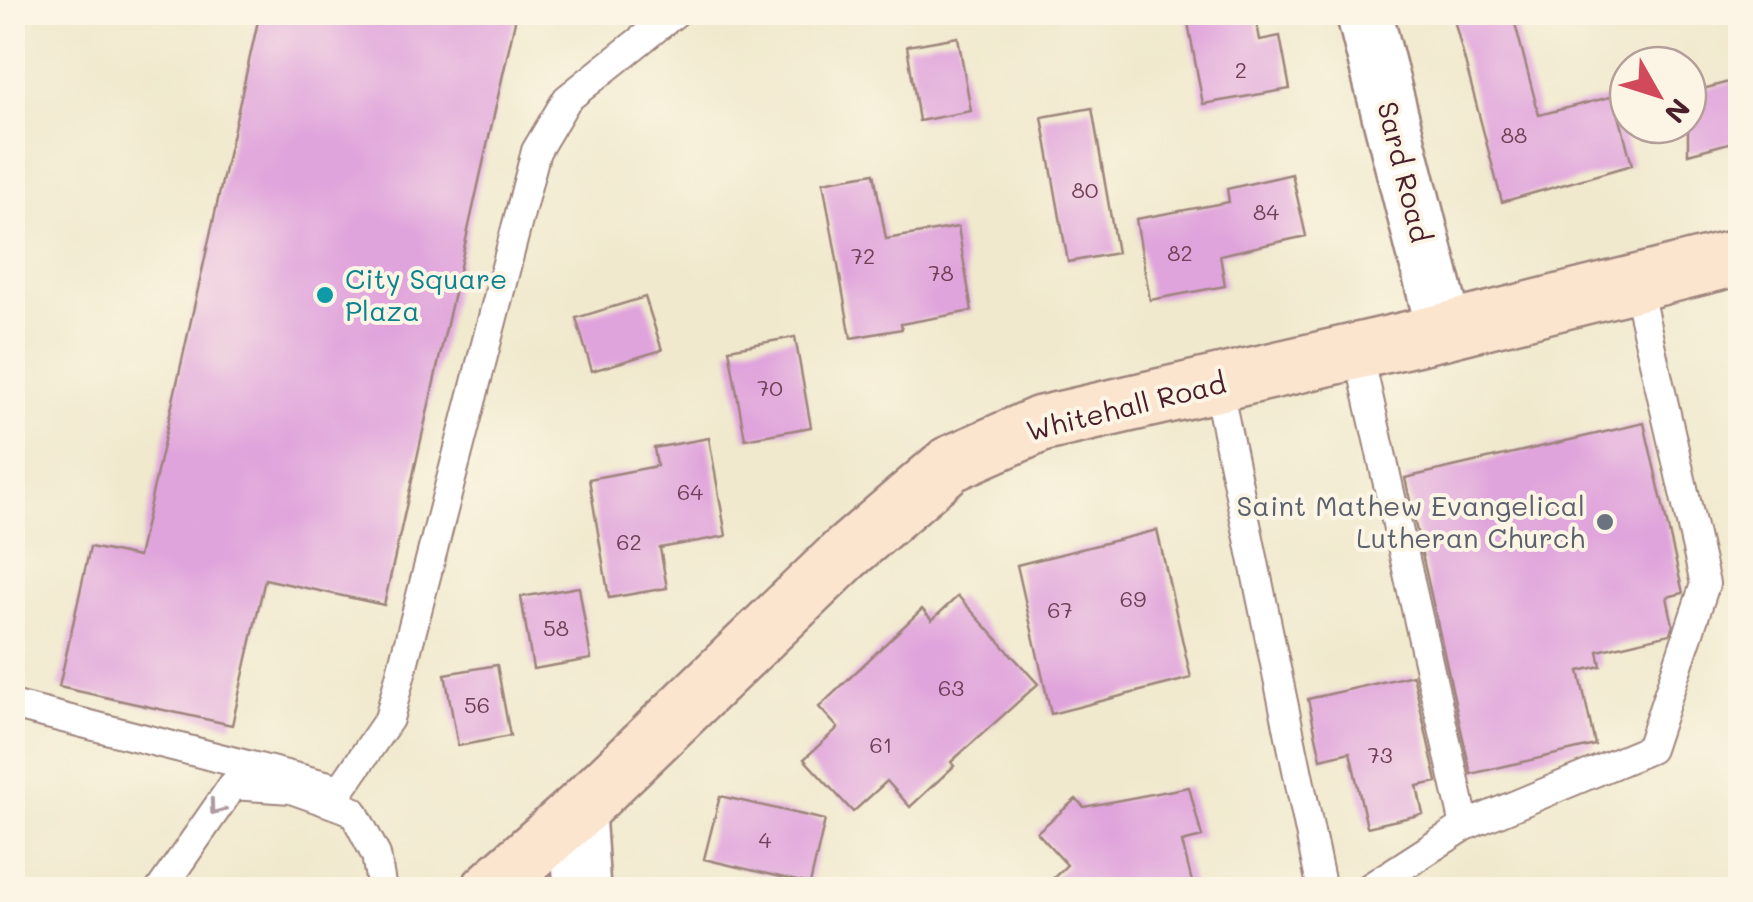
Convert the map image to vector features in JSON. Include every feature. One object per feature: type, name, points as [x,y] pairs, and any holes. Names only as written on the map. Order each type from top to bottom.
[{"type":"street","name":"Sard Road","points":[[1364,12],[1444,331]]},
{"type":"street","name":"Whitehall Road","points":[[489,890],[844,555],[950,464],[1041,424],[1444,331],[1740,257]]},
{"type":"street","points":[[576,812],[582,890]]},
{"type":"lane","points":[[160,890],[233,784],[293,783],[341,789],[389,719],[536,151],[567,99],[676,12]]},
{"type":"lane","points":[[1366,890],[1465,826],[1650,749],[1705,584],[1636,284]]},
{"type":"lane","points":[[1358,351],[1465,826]]},
{"type":"lane","points":[[1216,384],[1322,890]]},
{"type":"lane","points":[[12,705],[293,783],[353,811],[376,855],[382,890]]},
{"type":"building","name":"City Square Plaza","points":[[260,12],[517,12],[384,605],[265,579],[232,725],[59,687],[90,547],[138,557]]},
{"type":"building","points":[[1186,12],[1255,12],[1260,40],[1280,36],[1290,89],[1203,104]]},
{"type":"building","points":[[1452,12],[1512,12],[1539,115],[1608,98],[1608,145],[1627,145],[1632,165],[1502,202]]},
{"type":"building","points":[[958,37],[971,111],[919,121],[907,46]]},
{"type":"building","points":[[1740,79],[1740,140],[1688,154],[1688,145],[1708,145],[1708,88]]},
{"type":"building","points":[[1092,108],[1117,253],[1068,262],[1042,117]]},
{"type":"building","points":[[874,173],[886,239],[958,227],[972,311],[851,338],[823,182]]},
{"type":"building","points":[[1292,174],[1306,236],[1220,255],[1225,286],[1150,300],[1136,219],[1229,202],[1227,189]]},
{"type":"building","points":[[645,297],[662,350],[592,371],[576,318]]},
{"type":"building","points":[[795,337],[811,427],[745,439],[729,349]]},
{"type":"building","points":[[1644,423],[1683,593],[1667,597],[1673,625],[1670,634],[1598,651],[1601,666],[1579,671],[1595,745],[1471,774],[1405,478]]},
{"type":"building","points":[[709,438],[726,536],[660,548],[667,588],[609,598],[589,479],[657,466],[654,448]]},
{"type":"building","points":[[1157,530],[1191,678],[1051,714],[1017,565]]},
{"type":"building","points":[[579,587],[591,659],[533,669],[521,597]]},
{"type":"building","points":[[958,596],[1038,684],[951,762],[954,766],[910,807],[887,781],[853,812],[804,759],[838,728],[819,707],[922,609],[932,620]]},
{"type":"building","points":[[497,665],[510,736],[458,746],[445,674]]},
{"type":"building","points":[[1413,675],[1437,782],[1417,786],[1423,814],[1367,827],[1350,752],[1321,759],[1308,699]]},
{"type":"building","points":[[1189,787],[1202,837],[1182,842],[1194,890],[1041,890],[1067,865],[1037,832],[1076,799],[1084,807]]},
{"type":"building","points":[[720,796],[825,820],[810,884],[704,859]]},
{"type":"place","name":"City Square Plaza","points":[[325,295]]},
{"type":"place","name":"Saint Mathew Evangelical Lutheran Church","points":[[1605,522]]}]
